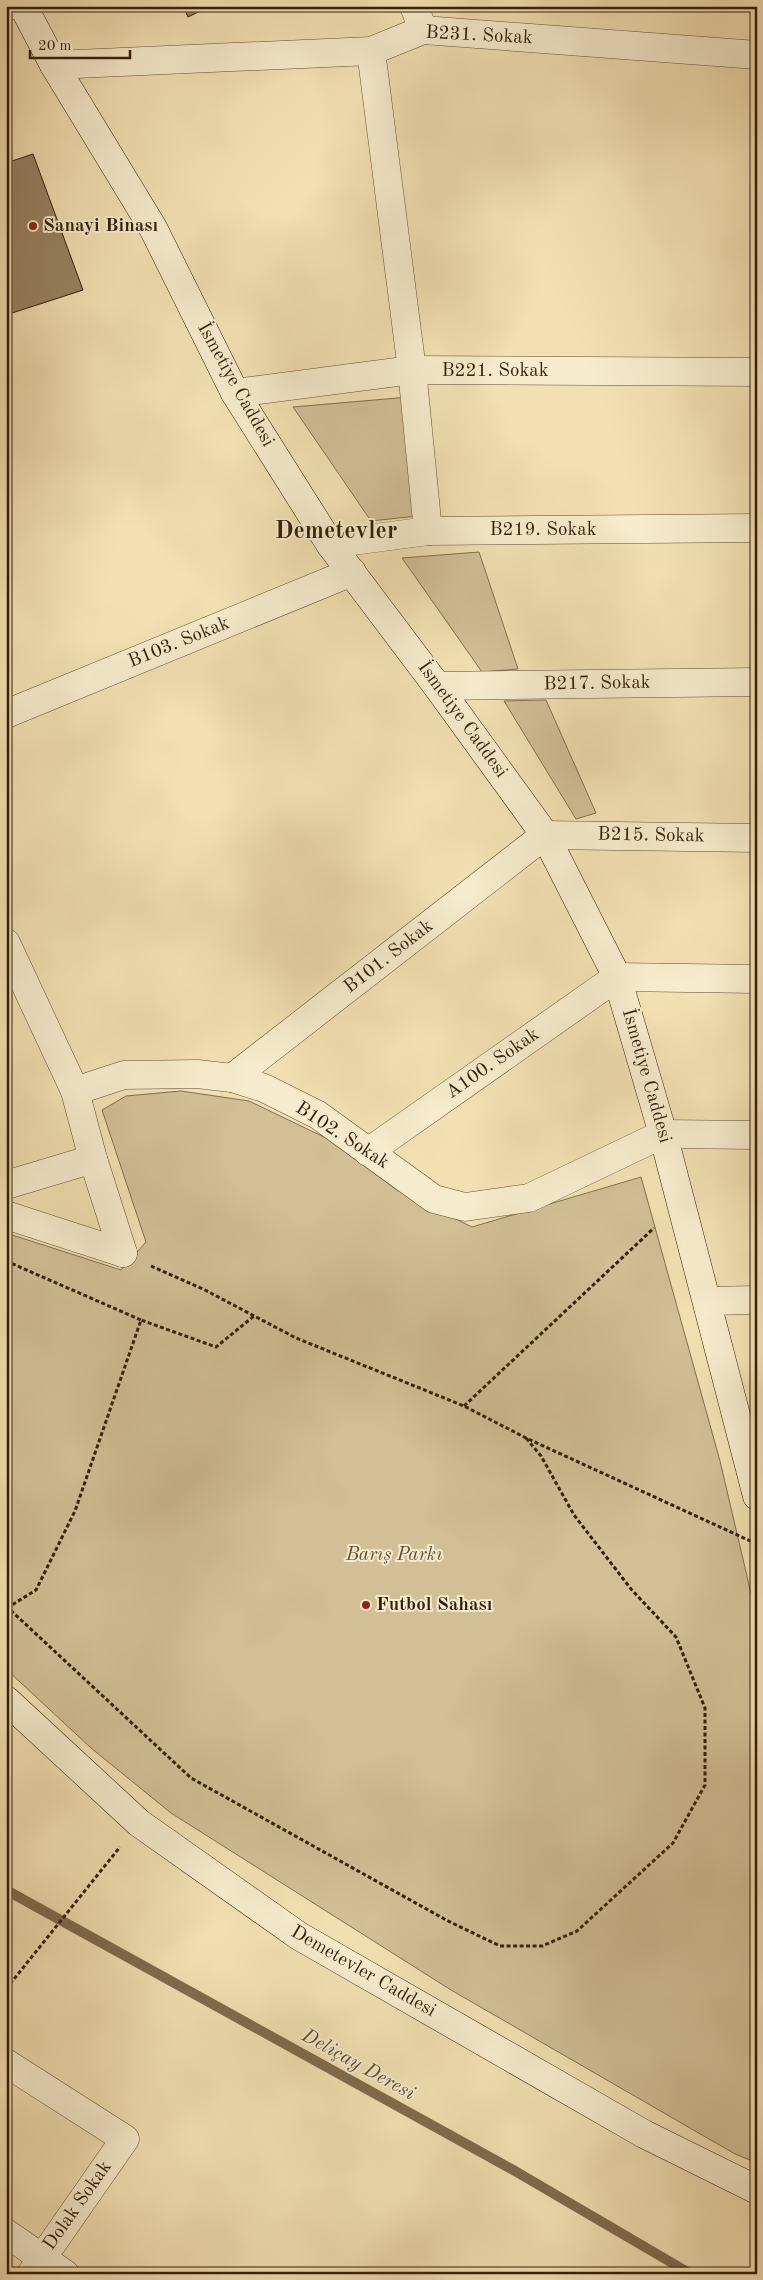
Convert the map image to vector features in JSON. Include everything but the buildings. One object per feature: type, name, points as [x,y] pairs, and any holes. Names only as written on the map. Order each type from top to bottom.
[{"type":"street","name":"İsmetiye Caddesi","points":[[22,6],[54,65],[153,228],[235,393],[330,544],[437,686],[545,835],[618,977],[664,1134],[679,1199],[707,1301],[750,1442],[757,1496]]},
{"type":"street","name":"B231. Sokak","points":[[54,65],[372,51],[418,18],[757,56]]},
{"type":"street","points":[[372,51],[412,370],[428,531]]},
{"type":"street","name":"B221. Sokak","points":[[235,393],[412,370],[757,372]]},
{"type":"street","name":"B219. Sokak","points":[[330,544],[428,531],[757,528]]},
{"type":"street","name":"B103. Sokak","points":[[6,714],[352,572]]},
{"type":"street","name":"B217. Sokak","points":[[437,686],[757,682]]},
{"type":"street","name":"B215. Sokak","points":[[545,835],[757,838]]},
{"type":"street","name":"B101. Sokak","points":[[232,1078],[545,835]]},
{"type":"street","points":[[6,943],[75,1092],[93,1159],[123,1253]]},
{"type":"street","points":[[618,977],[757,979]]},
{"type":"street","name":"A100. Sokak","points":[[368,1152],[618,977]]},
{"type":"street","name":"B102. Sokak","points":[[75,1092],[124,1075],[197,1074],[232,1078],[264,1088],[318,1115],[434,1199],[465,1207],[528,1198],[664,1134]]},
{"type":"street","points":[[664,1134],[757,1135]]},
{"type":"street","points":[[6,1185],[93,1159]]},
{"type":"street","points":[[6,1215],[123,1253]]},
{"type":"street","points":[[707,1301],[757,1300]]},
{"type":"street","name":"Demetevler Caddesi","points":[[6,1700],[139,1823],[299,1936],[644,2134],[757,2190]]},
{"type":"street","name":"Dolak Sokak","points":[[6,2063],[124,2139],[37,2266]]},
{"type":"street","points":[[6,2233],[37,2266],[66,2274]]},
{"type":"path","points":[[464,1406],[656,1227],[679,1199]]},
{"type":"path","points":[[123,1253],[206,1290],[296,1338],[464,1406],[526,1438],[757,1544]]},
{"type":"path","points":[[6,1261],[141,1320],[216,1347],[254,1316]]},
{"type":"path","points":[[141,1320],[75,1511],[36,1590],[7,1607],[191,1778],[465,1929],[500,1946],[542,1946],[577,1931],[673,1843],[705,1785],[706,1708],[676,1637],[631,1589],[574,1515],[541,1456],[526,1438]]},
{"type":"path","points":[[6,1989],[114,1854]]},
{"type":"green space","points":[[409,397],[418,516],[371,521],[293,407]]},
{"type":"green space","points":[[479,552],[518,669],[482,672],[402,558]]},
{"type":"green space","points":[[546,700],[596,813],[576,819],[504,701]]},
{"type":"green space","name":"Barış Parkı","points":[[181,1091],[249,1101],[326,1138],[397,1190],[472,1227],[641,1177],[720,1461],[757,1619],[757,2163],[735,2154],[451,1990],[171,1813],[91,1748],[6,1669],[6,1233],[121,1270],[146,1242],[102,1110],[126,1096]]},
{"type":"waterway","name":"Deliçay Deresi","points":[[6,1890],[515,2171],[691,2274]]},
{"type":"place","name":"Sanayi Binası","points":[[33,226]]},
{"type":"place","name":"Futbol Sahası","points":[[366,1605]]},
{"type":"district","name":"Demetevler","points":[[336,532]]}]
